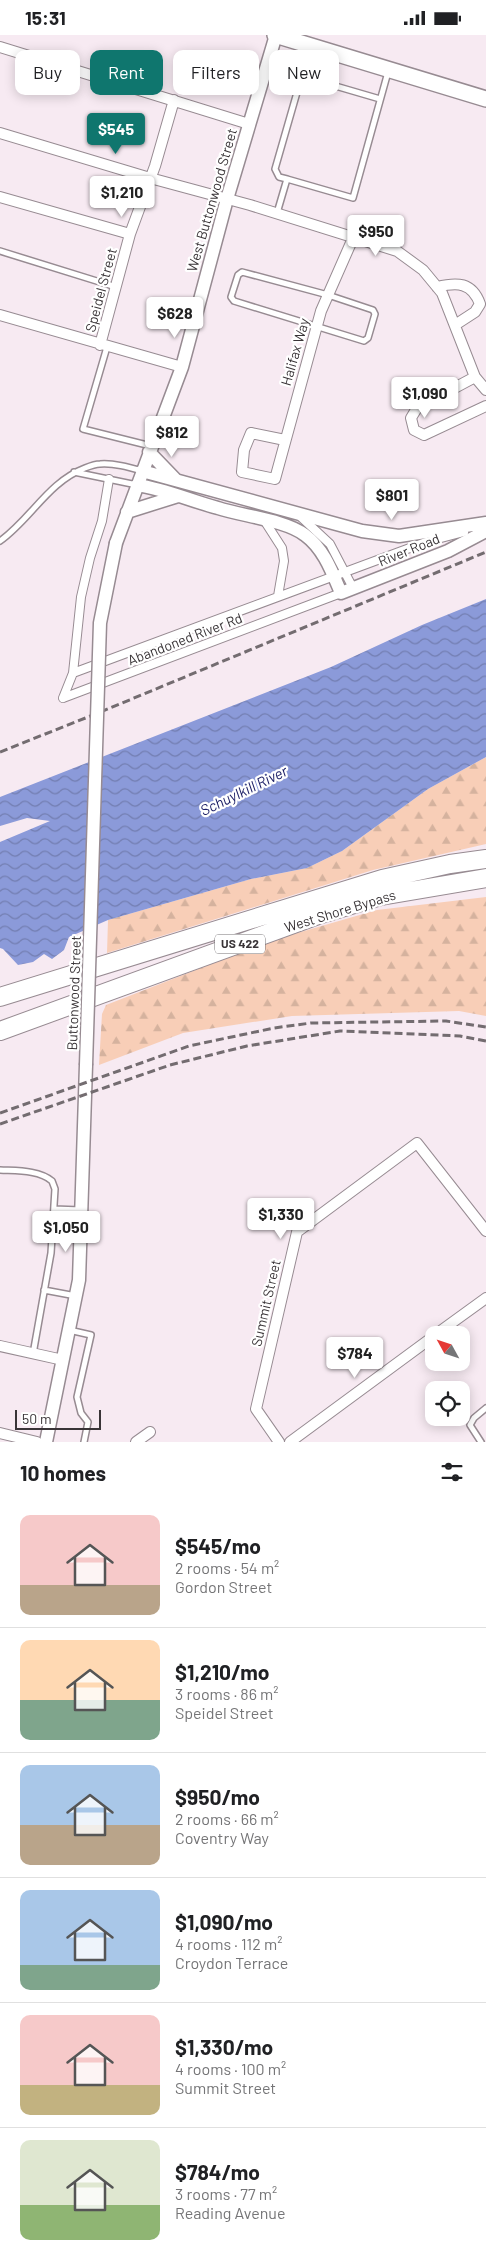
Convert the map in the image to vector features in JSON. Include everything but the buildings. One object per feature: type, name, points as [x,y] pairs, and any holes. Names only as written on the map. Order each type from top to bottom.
[{"type":"highway","name":"West Shore Bypass","points":[[0,997],[382,879],[450,863],[486,859]]},
{"type":"highway","name":"West Shore Bypass","points":[[0,1031],[327,913],[381,896],[486,878]]},
{"type":"main road","points":[[276,35],[486,99]]},
{"type":"street","name":"West Buttonwood Street","points":[[116,543],[182,367],[227,199],[276,35]]},
{"type":"street","points":[[0,47],[250,124]]},
{"type":"street","name":"Speidel Street","points":[[104,346],[116,287],[130,234],[174,101]]},
{"type":"street","points":[[0,133],[150,178],[277,213],[397,251],[424,270],[437,287],[455,325],[475,377],[486,389]]},
{"type":"street","points":[[0,197],[130,234]]},
{"type":"street","name":"Halifax Way","points":[[285,440],[251,433],[244,450],[242,472],[275,479],[317,327],[328,295],[354,237]]},
{"type":"street","points":[[437,287],[452,283],[463,284],[477,297],[480,304],[475,313],[455,325]]},
{"type":"street","points":[[0,315],[182,367]]},
{"type":"street","points":[[475,377],[417,408],[411,418],[414,430],[424,435],[486,407]]},
{"type":"street","points":[[150,449],[177,481]]},
{"type":"street","points":[[142,471],[362,531],[399,536],[486,524]]},
{"type":"street","name":"Abandoned River Rd","points":[[108,479],[102,521],[81,597],[73,673],[63,698],[347,590]]},
{"type":"street","points":[[137,485],[154,487],[178,496],[296,529],[306,535],[339,573]]},
{"type":"street","points":[[127,512],[178,496]]},
{"type":"street","points":[[298,514],[324,537],[347,590]]},
{"type":"street","points":[[264,520],[282,548],[284,561],[278,596]]},
{"type":"street","name":"Abandoned River Rd","points":[[73,673],[339,573],[426,542],[486,524]]},
{"type":"street","name":"River Road","points":[[347,590],[448,551],[486,531]]},
{"type":"street","name":"Buttonwood Street","points":[[44,1441],[76,1296],[81,1210],[100,623],[116,543]]},
{"type":"street","name":"Summit Street","points":[[279,1442],[256,1409],[297,1232],[417,1143],[486,1231]]},
{"type":"street","points":[[447,1326],[486,1297]]},
{"type":"street","points":[[290,1442],[425,1343]]},
{"type":"street","points":[[0,1346],[63,1361]]},
{"type":"street","points":[[136,1442],[150,1432]]},
{"type":"street","points":[[0,1433],[44,1441]]},
{"type":"lane","points":[[380,99],[308,78],[300,82],[276,169],[280,177],[352,197],[389,69]]},
{"type":"lane","points":[[277,213],[287,179]]},
{"type":"lane","points":[[0,251],[116,287]]},
{"type":"lane","points":[[242,272],[328,295],[373,310],[375,314],[368,338],[364,341],[317,327],[234,301],[231,297],[238,275],[242,272]]},
{"type":"lane","points":[[104,346],[83,429],[150,449]]},
{"type":"lane","points":[[0,541],[10,534],[54,486],[74,472],[98,464],[117,465],[142,471]]},
{"type":"lane","points":[[74,472],[137,485]]},
{"type":"lane","points":[[0,1170],[27,1171],[49,1178],[55,1189],[51,1253],[33,1354]]},
{"type":"lane","points":[[54,1209],[81,1210]]},
{"type":"lane","points":[[44,1290],[76,1296]]},
{"type":"lane","points":[[69,1330],[91,1335],[77,1397],[81,1413],[88,1422],[84,1442]]},
{"type":"lane","points":[[480,1442],[471,1429],[471,1421],[486,1408]]},
{"type":"green space","points":[[486,757],[486,844],[373,870],[107,953],[108,920],[251,879],[307,868],[342,851],[428,789]]},
{"type":"green space","points":[[486,897],[486,1016],[459,1011],[292,1016],[183,1033],[99,1065],[102,1014],[106,1005],[273,940],[377,910]]},
{"type":"water","name":"Schuylkill River","points":[[486,599],[486,757],[428,789],[342,851],[307,868],[251,879],[108,920],[69,937],[64,950],[52,959],[44,954],[33,962],[18,965],[0,948],[0,842],[50,821],[27,818],[0,826],[0,797],[331,667],[422,625]]},
{"type":"railway","points":[[0,752],[486,552]]},
{"type":"railway","points":[[0,1113],[189,1046],[274,1028],[311,1023],[446,1021],[486,1027]]},
{"type":"railway","points":[[0,1124],[170,1065],[247,1046],[340,1031],[460,1036],[486,1041]]}]
